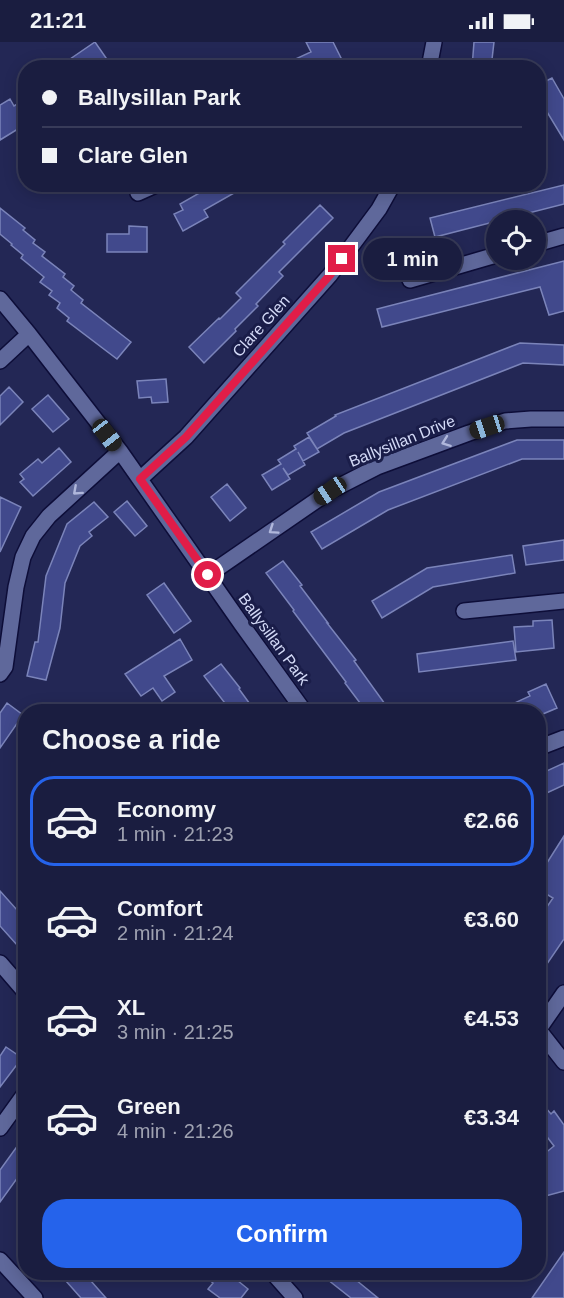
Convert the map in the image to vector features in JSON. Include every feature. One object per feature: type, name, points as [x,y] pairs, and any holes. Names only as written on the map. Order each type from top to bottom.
[{"type":"street","points":[[431,60],[434,42]]},
{"type":"street","name":"Clare Glen","points":[[140,479],[186,437],[330,275],[379,209],[389,192]]},
{"type":"street","points":[[546,241],[564,236]]},
{"type":"street","points":[[410,280],[486,258]]},
{"type":"street","name":"Ballysillan Park","points":[[0,299],[120,451],[299,704]]},
{"type":"street","points":[[0,361],[29,334]]},
{"type":"street","name":"Ballysillan Drive","points":[[208,575],[330,491],[377,468],[469,433],[505,422],[564,419]]},
{"type":"street","points":[[0,674],[5,667],[16,587],[23,557],[33,536],[49,516],[120,451]]},
{"type":"street","points":[[464,611],[564,601]]},
{"type":"street","points":[[546,745],[564,738]]},
{"type":"street","points":[[0,963],[18,984]]},
{"type":"street","points":[[546,1019],[564,993]]},
{"type":"street","points":[[546,1038],[564,1062]]},
{"type":"street","points":[[0,1128],[18,1103]]},
{"type":"street","points":[[0,1260],[18,1280]]},
{"type":"street","points":[[18,1280],[35,1298]]},
{"type":"street","points":[[279,1280],[295,1298]]},
{"type":"building","points":[[95,42],[107,60],[69,60]]},
{"type":"building","points":[[306,42],[333,42],[342,60],[294,60],[311,52]]},
{"type":"building","points":[[474,42],[494,42],[492,60],[473,60]]},
{"type":"building","points":[[552,78],[564,99],[564,140],[546,110],[546,81]]},
{"type":"building","points":[[10,99],[14,106],[18,104],[18,129],[0,140],[0,105]]},
{"type":"building","points":[[564,185],[564,204],[541,210],[486,210],[486,224],[435,237],[430,218],[536,192],[546,192],[546,189]]},
{"type":"building","points":[[201,192],[236,192],[204,210],[208,217],[183,231],[174,214],[183,210],[180,204]]},
{"type":"building","points":[[320,205],[333,218],[279,272],[283,276],[256,304],[258,306],[235,329],[236,331],[204,363],[189,347],[241,298],[236,293]]},
{"type":"building","points":[[0,208],[25,228],[23,230],[35,240],[33,243],[45,252],[42,256],[65,274],[63,277],[74,286],[71,290],[83,300],[81,303],[131,342],[117,359],[67,321],[69,318],[57,308],[60,303],[49,295],[52,291],[40,282],[44,277],[21,258],[23,255],[0,234]]},
{"type":"building","points":[[129,226],[147,227],[147,252],[107,252],[107,234],[129,234]]},
{"type":"building","points":[[564,261],[564,311],[549,315],[540,287],[382,327],[377,309],[529,270],[546,270],[546,266]]},
{"type":"building","points":[[520,343],[564,345],[564,365],[523,363],[344,433],[317,449],[307,433],[335,415]]},
{"type":"building","points":[[166,379],[168,402],[152,403],[151,397],[139,398],[137,381]]},
{"type":"building","points":[[9,387],[23,402],[0,425],[0,396]]},
{"type":"building","points":[[48,395],[69,419],[53,432],[32,409]]},
{"type":"building","points":[[309,437],[319,452],[303,461],[298,452],[305,465],[288,475],[283,468],[290,479],[272,490],[262,475],[281,464],[278,460],[296,449],[294,446]]},
{"type":"building","points":[[517,440],[564,440],[564,459],[522,459],[388,510],[322,549],[311,532],[379,492]]},
{"type":"building","points":[[59,448],[71,462],[33,496],[20,482],[24,479],[20,474],[38,459],[42,463]]},
{"type":"building","points":[[227,484],[246,508],[230,521],[211,497]]},
{"type":"building","points":[[0,497],[21,507],[0,552]]},
{"type":"building","points":[[127,501],[147,526],[135,536],[114,512]]},
{"type":"building","points":[[94,502],[108,517],[89,532],[92,536],[80,546],[65,583],[60,628],[46,680],[27,676],[35,642],[38,642],[46,576],[67,524]]},
{"type":"building","points":[[564,540],[564,560],[526,565],[523,546]]},
{"type":"building","points":[[512,555],[515,573],[433,587],[382,618],[372,601],[427,568]]},
{"type":"building","points":[[283,561],[356,660],[354,661],[385,704],[361,704],[266,573]]},
{"type":"building","points":[[164,583],[191,621],[174,633],[147,595]]},
{"type":"building","points":[[552,620],[554,648],[516,652],[514,627],[533,626],[533,621]]},
{"type":"building","points":[[180,639],[192,660],[164,676],[175,692],[162,701],[153,688],[141,696],[125,674]]},
{"type":"building","points":[[513,641],[516,660],[419,672],[417,654]]},
{"type":"building","points":[[221,664],[250,704],[226,704],[204,676]]},
{"type":"building","points":[[546,684],[557,708],[546,713],[546,704],[512,704],[530,696],[528,692]]},
{"type":"building","points":[[7,703],[18,711],[18,722],[0,748],[0,713]]},
{"type":"building","points":[[564,763],[564,785],[546,793],[546,771]]},
{"type":"building","points":[[564,836],[564,939],[546,965],[546,908],[553,898],[546,894],[546,864]]},
{"type":"building","points":[[0,891],[18,911],[18,946],[0,926]]},
{"type":"building","points":[[6,1047],[18,1055],[18,1063],[0,1087],[0,1056]]},
{"type":"building","points":[[546,1108],[551,1114],[554,1111],[564,1125],[564,1191],[546,1196],[546,1152],[554,1146],[546,1136]]},
{"type":"building","points":[[18,1145],[18,1177],[0,1202],[0,1170]]},
{"type":"building","points":[[564,1252],[564,1298],[532,1298]]},
{"type":"building","points":[[65,1280],[90,1280],[106,1298],[81,1298]]},
{"type":"building","points":[[209,1280],[237,1280],[248,1289],[241,1298],[220,1298],[208,1289],[213,1283]]},
{"type":"building","points":[[328,1280],[356,1280],[378,1298],[351,1298]]},
{"type":"route","points":[[208,575],[140,479],[186,437],[342,259]]}]
